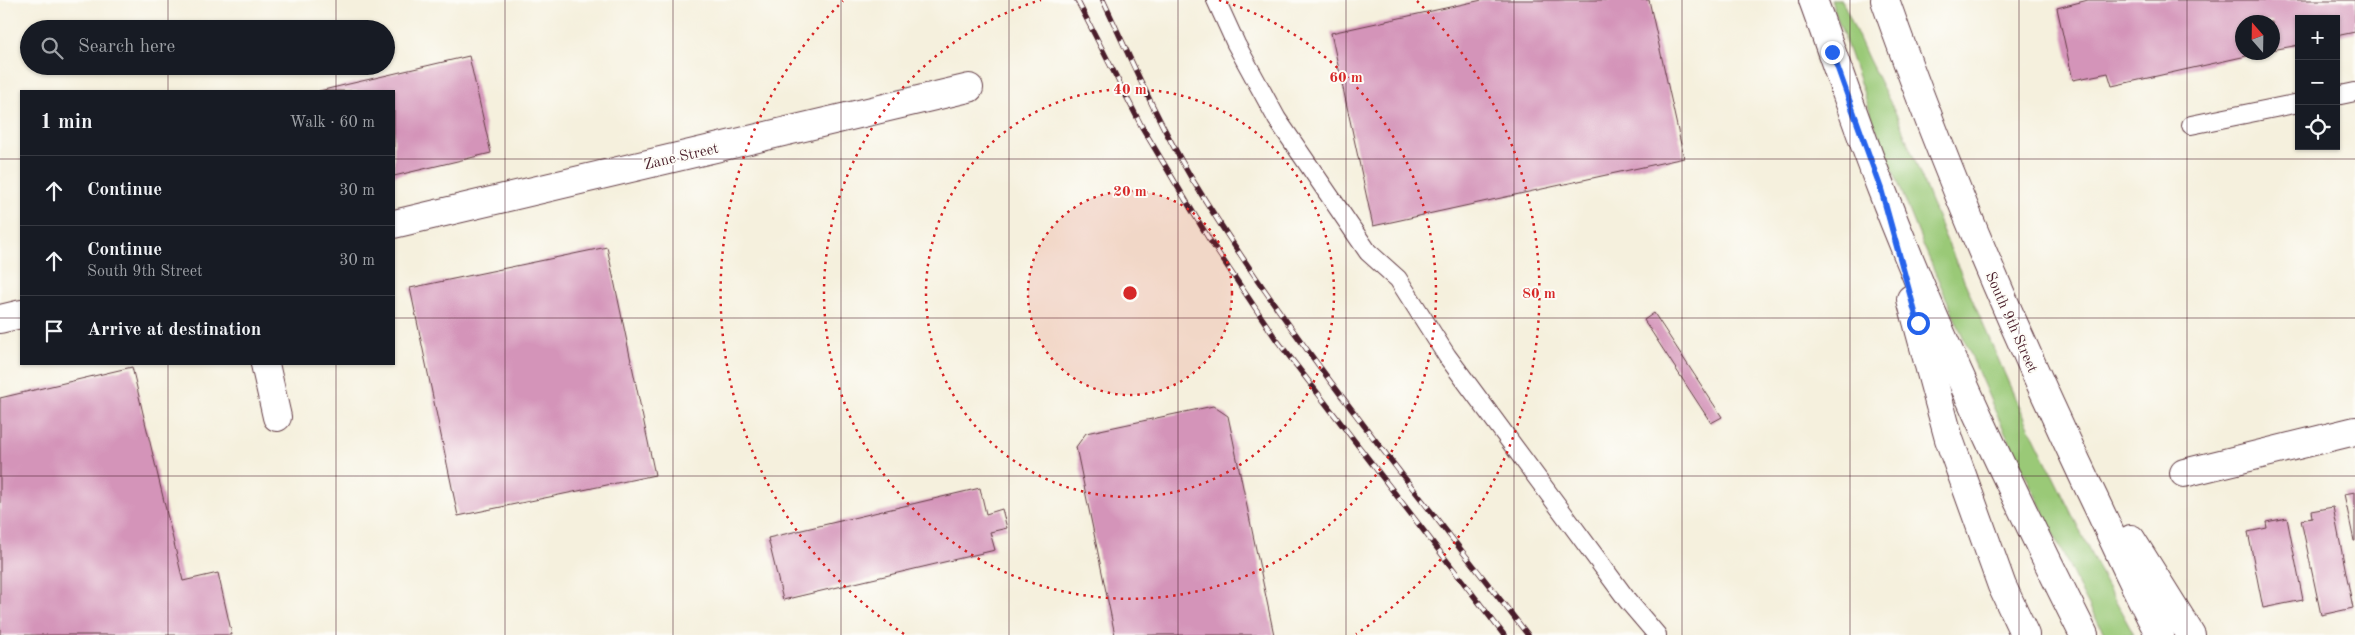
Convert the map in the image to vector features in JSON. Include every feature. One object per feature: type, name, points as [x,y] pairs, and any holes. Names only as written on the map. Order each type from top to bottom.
[{"type":"main road","points":[[1813,0],[1881,189],[1937,323],[2011,488],[2084,635]]},
{"type":"main road","name":"South 9th Street","points":[[1885,0],[1921,104],[1992,278],[2048,401],[2160,635]]},
{"type":"main road","name":"Zane Street","points":[[395,224],[969,88]]},
{"type":"main road","points":[[1881,189],[1950,439],[2002,586],[2025,635]]},
{"type":"main road","points":[[0,319],[20,314]]},
{"type":"main road","points":[[265,365],[277,417]]},
{"type":"main road","points":[[2048,401],[2191,635]]},
{"type":"main road","points":[[2184,473],[2355,431]]},
{"type":"lane","points":[[1216,0],[1236,44],[1277,119],[1368,252],[1398,279],[1447,356],[1628,600],[1657,635]]},
{"type":"lane","points":[[2340,95],[2355,92]]},
{"type":"lane","points":[[2191,125],[2295,104]]},
{"type":"green space","points":[[1831,0],[1842,0],[1898,118],[1943,232],[2016,400],[2105,582],[2134,635],[2105,635],[2083,595],[1995,411],[1922,242],[1876,128]]},
{"type":"building","points":[[1482,0],[1649,0],[1684,158],[1373,226],[1331,33]]},
{"type":"building","points":[[2088,0],[2355,0],[2355,32],[2340,35],[2340,15],[2295,15],[2295,46],[2280,49],[2280,15],[2235,15],[2235,59],[2112,86],[2108,73],[2073,80],[2057,8]]},
{"type":"building","points":[[469,56],[491,153],[395,176],[395,90],[323,90],[388,75],[395,75],[395,73]]},
{"type":"building","points":[[607,247],[655,475],[458,516],[410,288]]},
{"type":"building","points":[[1654,313],[1722,417],[1711,423],[1644,320]]},
{"type":"building","points":[[132,367],[183,581],[218,573],[232,635],[0,635],[0,398]]},
{"type":"building","points":[[1213,406],[1228,416],[1274,635],[1115,635],[1076,447],[1086,433]]},
{"type":"building","points":[[980,488],[986,514],[1002,509],[1007,528],[990,532],[995,550],[783,600],[768,538]]},
{"type":"building","points":[[2355,492],[2355,541],[2354,541],[2344,494]]},
{"type":"building","points":[[2333,507],[2353,608],[2321,615],[2301,520],[2312,518],[2311,511]]},
{"type":"building","points":[[2287,518],[2303,600],[2263,608],[2248,532],[2267,528],[2266,522]]},
{"type":"railway","points":[[1077,0],[1142,127],[1209,239],[1276,339],[1504,635]]},
{"type":"railway","points":[[1103,0],[1145,91],[1168,135],[1192,179],[1230,239],[1353,412],[1528,635]]},
{"type":"route","points":[[1832,52],[1881,189],[1918,323]]}]
